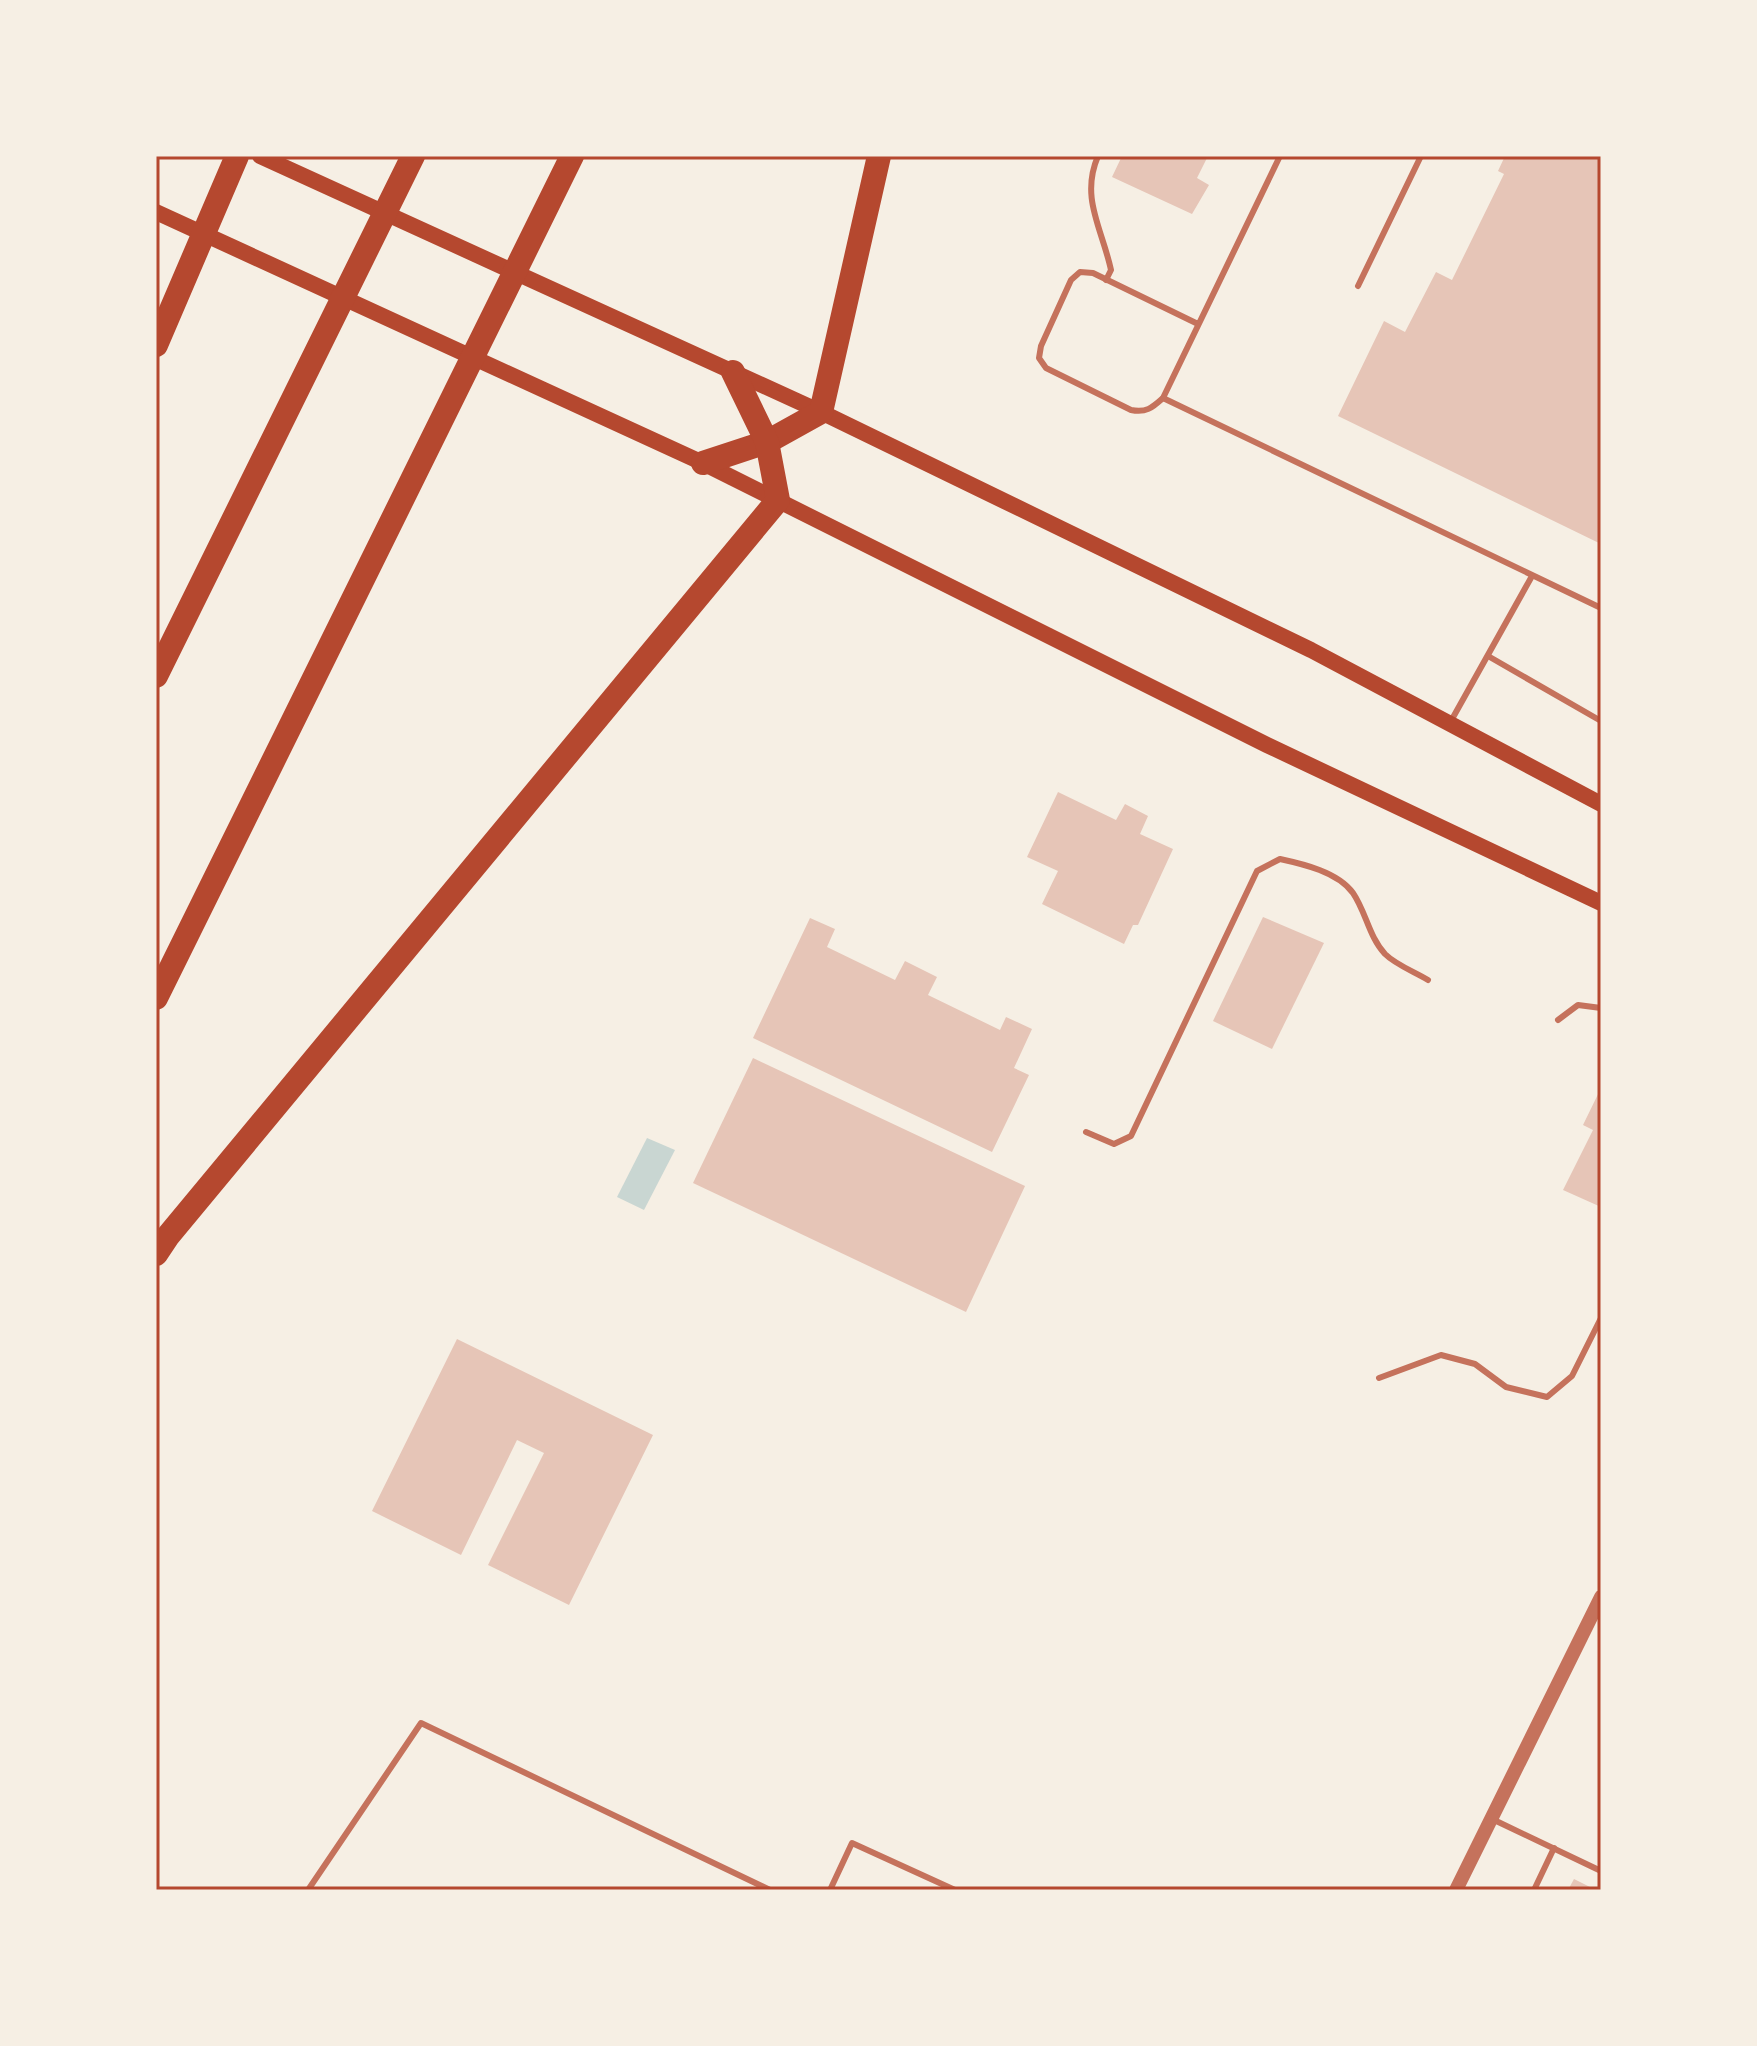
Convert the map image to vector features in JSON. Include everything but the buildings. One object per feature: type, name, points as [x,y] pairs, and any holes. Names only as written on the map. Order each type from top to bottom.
[{"type":"highway","points":[[156,345],[237,156]]},
{"type":"highway","points":[[156,676],[413,156]]},
{"type":"highway","points":[[703,463],[767,442],[821,412],[879,156]]},
{"type":"highway","points":[[156,998],[567,165]]},
{"type":"highway","points":[[156,1254],[778,500],[767,442],[733,372]]},
{"type":"main road","points":[[260,156],[821,412],[1311,650],[1601,804]]},
{"type":"main road","points":[[156,212],[703,463],[1267,745],[1601,903]]},
{"type":"street","points":[[1456,1890],[1601,1597]]},
{"type":"lane","points":[[1098,156],[1089,176],[1090,197],[1111,270],[1106,280]]},
{"type":"lane","points":[[1198,324],[1093,273],[1080,272],[1071,280],[1041,346],[1039,358],[1046,368],[1131,410],[1149,410],[1163,398],[1280,156]]},
{"type":"lane","points":[[1358,286],[1421,156]]},
{"type":"lane","points":[[1163,398],[1601,608]]},
{"type":"lane","points":[[1449,724],[1532,576]]},
{"type":"lane","points":[[1488,656],[1601,721]]},
{"type":"lane","points":[[1086,1132],[1114,1144],[1131,1136],[1257,871],[1280,859],[1305,864],[1339,881],[1352,893],[1368,928],[1386,955],[1428,980]]},
{"type":"lane","points":[[1558,1020],[1578,1005],[1601,1008]]},
{"type":"lane","points":[[1379,1378],[1441,1355],[1475,1364],[1506,1387],[1547,1397],[1572,1376],[1601,1318]]},
{"type":"lane","points":[[308,1890],[421,1723],[770,1890]]},
{"type":"lane","points":[[1491,1819],[1601,1871]]},
{"type":"lane","points":[[830,1890],[852,1843],[955,1890]]},
{"type":"lane","points":[[1534,1890],[1554,1848]]},
{"type":"shaded area","points":[[647,1138],[675,1150],[644,1210],[617,1197]]}]
